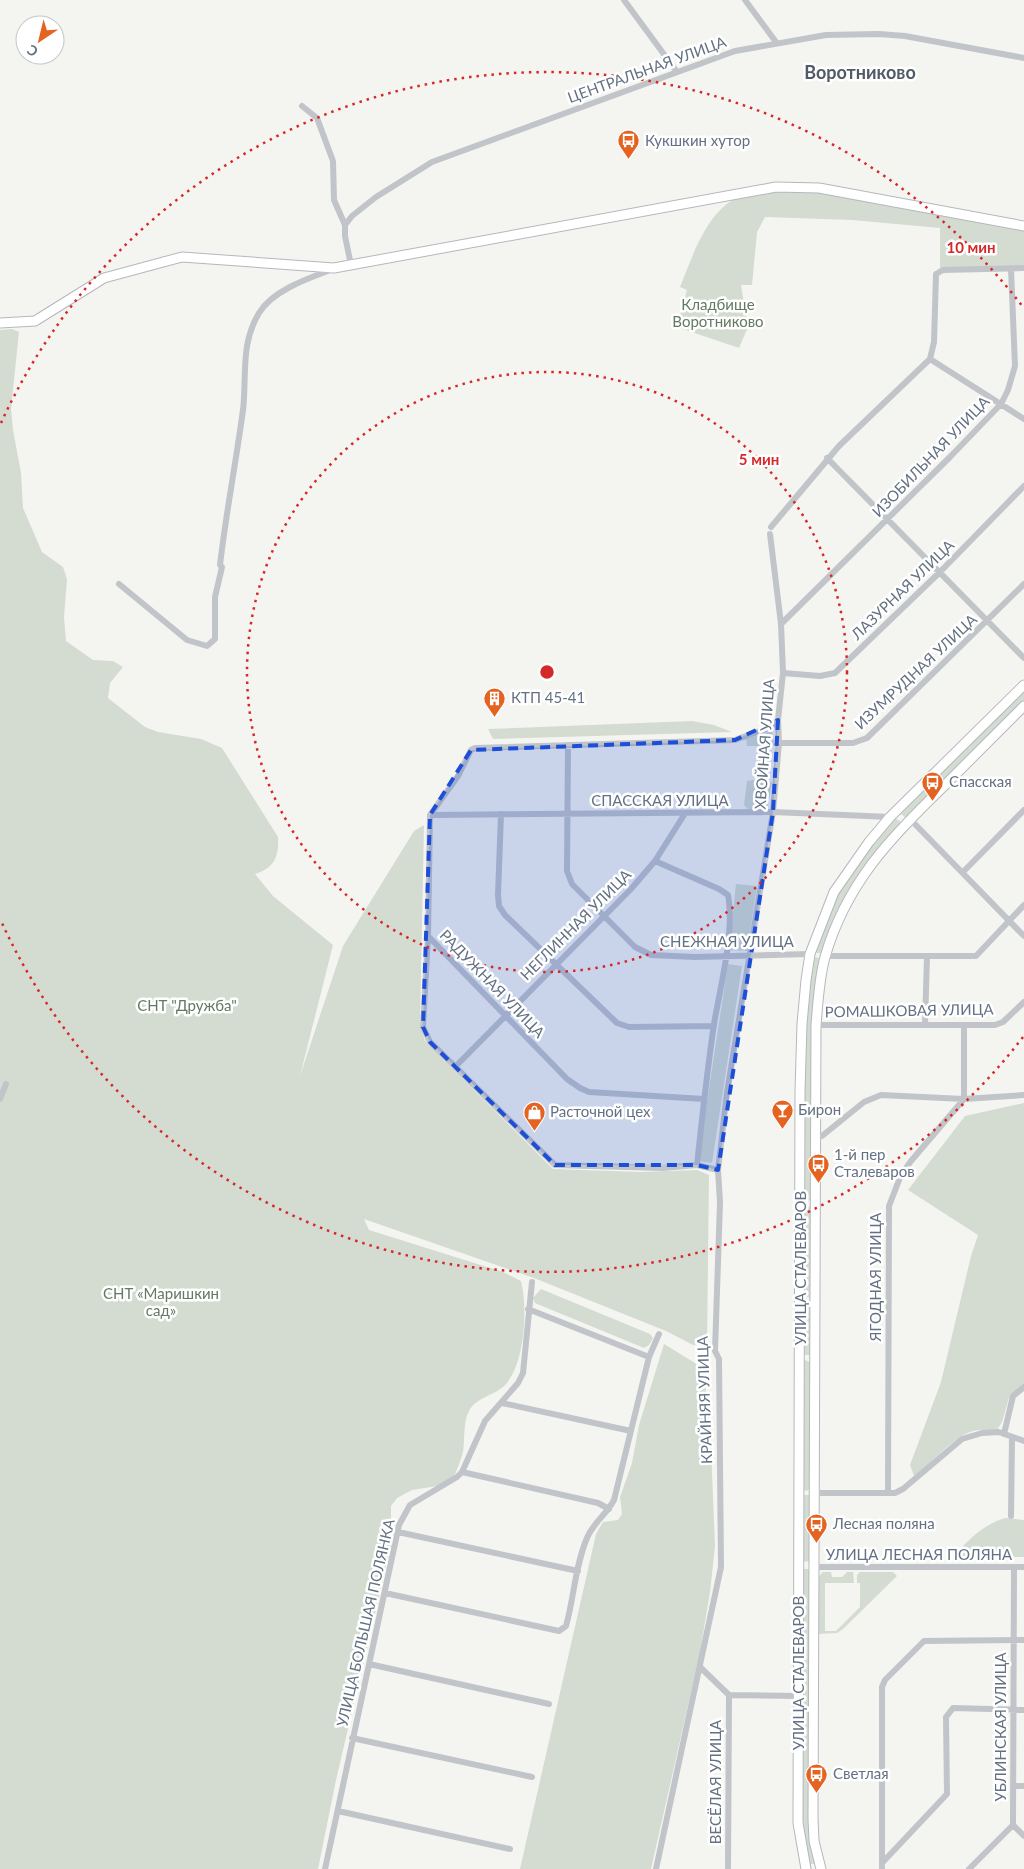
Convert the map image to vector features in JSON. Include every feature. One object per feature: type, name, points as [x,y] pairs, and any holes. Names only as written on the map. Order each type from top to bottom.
[{"type":"main road","points":[[0,323],[36,321],[104,278],[182,257],[334,268],[776,187],[819,188],[1024,226]]},
{"type":"main road","name":"УЛИЦА СТАЛЕВАРОВ","points":[[806,1869],[798,1823],[798,1696],[802,1024],[810,954],[834,892],[869,842],[893,815],[1024,685]]},
{"type":"main road","name":"УЛИЦА СТАЛЕВАРОВ","points":[[821,1869],[814,1841],[813,1819],[816,1025],[820,980],[826,956],[852,891],[882,849],[1024,706]]},
{"type":"main road","points":[[893,815],[908,821]]},
{"type":"main road","points":[[810,954],[826,956]]},
{"type":"main road","points":[[801,1204],[815,1204]]},
{"type":"main road","points":[[801,1299],[815,1299]]},
{"type":"main road","points":[[799,1492],[814,1493]]},
{"type":"main road","points":[[799,1566],[813,1567]]},
{"type":"street","points":[[624,0],[677,72]]},
{"type":"street","points":[[746,0],[772,33],[776,42]]},
{"type":"street","name":"ЦЕНТРАЛЬНАЯ УЛИЦА","points":[[345,225],[352,216],[376,197],[432,162],[735,52],[776,42],[826,35],[879,34],[905,36],[1024,58]]},
{"type":"street","points":[[302,106],[317,118],[333,161],[334,200],[345,225],[345,236],[351,265]]},
{"type":"street","points":[[119,584],[186,640],[207,646],[215,639],[215,597],[222,567],[220,565],[227,504],[243,406],[244,357],[248,337],[260,312],[289,286],[334,268]]},
{"type":"street","points":[[1024,268],[939,271],[935,278],[934,342],[930,359],[1024,419]]},
{"type":"street","name":"ИЗОБИЛЬНАЯ УЛИЦА","points":[[781,624],[887,520],[1000,404],[1008,390],[1015,366],[1011,269]]},
{"type":"street","name":"ХВОЙНАЯ УЛИЦА","points":[[749,956],[773,812],[779,743],[778,720],[783,673],[781,624],[771,530],[827,458],[930,359]]},
{"type":"street","points":[[827,458],[1024,658]]},
{"type":"street","name":"ЛАЗУРНАЯ УЛИЦА","points":[[783,673],[820,676],[834,673],[940,572],[1024,486]]},
{"type":"street","name":"ИЗУМРУДНАЯ УЛИЦА","points":[[779,743],[853,743],[867,738],[951,655],[989,621],[1024,584]]},
{"type":"street","points":[[430,815],[458,776],[468,754],[475,748],[734,740],[771,727],[778,720]]},
{"type":"street","name":"СНЕЖНАЯ УЛИЦА","points":[[568,745],[567,871],[572,884],[642,952],[650,955],[725,957],[810,954]]},
{"type":"street","points":[[963,872],[1024,810]]},
{"type":"street","name":"СПАССКАЯ УЛИЦА","points":[[430,815],[566,813],[684,815],[773,812],[893,815]]},
{"type":"street","points":[[501,814],[499,906],[505,915],[618,1023],[629,1027],[714,1026]]},
{"type":"street","name":"РАДУЖНАЯ УЛИЦА","points":[[430,815],[428,936],[504,1015],[567,1079],[580,1088],[600,1093],[704,1099]]},
{"type":"street","name":"НЕГЛИННАЯ УЛИЦА","points":[[455,1067],[504,1015],[604,916],[655,861],[684,815]]},
{"type":"street","points":[[908,821],[963,872],[1024,936]]},
{"type":"street","points":[[655,861],[719,889],[728,895],[730,906],[697,1165]]},
{"type":"street","points":[[826,956],[976,956],[1024,905]]},
{"type":"street","points":[[428,936],[424,1027],[430,1042],[555,1165],[664,1168],[697,1165],[718,1170]]},
{"type":"street","name":"КРАЙНЯЯ УЛИЦА","points":[[656,1869],[701,1668],[721,1567],[720,1359],[715,1351],[720,1202],[718,1170],[749,956]]},
{"type":"street","points":[[925,1025],[927,956]]},
{"type":"street","name":"РОМАШКОВАЯ УЛИЦА","points":[[816,1025],[995,1025],[1003,1022],[1024,1002]]},
{"type":"street","points":[[964,1025],[964,1099]]},
{"type":"street","points":[[0,1099],[6,1084]]},
{"type":"street","points":[[816,1138],[822,1136],[871,1098],[881,1096],[964,1099],[1024,1095]]},
{"type":"street","name":"ЯГОДНАЯ УЛИЦА","points":[[888,1493],[889,1206],[901,1176],[911,1161],[964,1099]]},
{"type":"street","points":[[532,1282],[523,1373],[518,1383],[485,1421],[462,1472],[598,1503],[609,1509]]},
{"type":"street","points":[[528,1309],[649,1357]]},
{"type":"street","points":[[385,1593],[559,1631],[566,1626],[586,1539],[594,1524],[609,1509],[621,1475],[649,1357],[659,1334]]},
{"type":"street","points":[[1004,1434],[1013,1396],[1024,1387]]},
{"type":"street","points":[[502,1403],[631,1431]]},
{"type":"street","points":[[814,1493],[896,1493],[962,1439],[982,1433],[1004,1434],[1012,1438],[1024,1440]]},
{"type":"street","points":[[1011,1516],[1012,1438]]},
{"type":"street","name":"УЛИЦА БОЛЬШАЯ ПОЛЯНКА","points":[[326,1869],[352,1738],[399,1525],[410,1505],[457,1477],[462,1472]]},
{"type":"street","points":[[398,1532],[578,1571]]},
{"type":"street","name":"УЛИЦА ЛЕСНАЯ ПОЛЯНА","points":[[813,1567],[1024,1567]]},
{"type":"street","name":"УБЛИНСКАЯ УЛИЦА","points":[[1013,1825],[1014,1567]]},
{"type":"street","points":[[882,1866],[882,1693],[885,1680],[924,1641],[1024,1640]]},
{"type":"street","points":[[369,1664],[549,1704]]},
{"type":"street","points":[[701,1668],[729,1695],[798,1696]]},
{"type":"street","name":"ВЕСЁЛАЯ УЛИЦА","points":[[728,1869],[729,1695]]},
{"type":"street","points":[[882,1866],[947,1794],[946,1717],[948,1711],[953,1708],[1024,1710]]},
{"type":"street","points":[[352,1738],[532,1777]]},
{"type":"street","points":[[1014,1786],[1024,1786]]},
{"type":"street","points":[[338,1811],[510,1850]]},
{"type":"street","points":[[968,1869],[1013,1825],[1024,1836]]},
{"type":"highlighted area","points":[[778,720],[773,812],[718,1170],[697,1165],[555,1165],[430,1042],[423,1027],[430,815],[471,750],[735,740]]},
{"type":"green space","name":"Кладбище Воротниково","points":[[778,190],[828,193],[1024,229],[1024,267],[940,268],[940,228],[852,220],[765,217],[757,232],[752,285],[741,285],[748,327],[739,348],[677,327],[687,290],[680,287],[701,237],[717,214],[737,198]]},
{"type":"green space","points":[[12,329],[19,332],[11,409],[21,473],[23,508],[42,552],[63,567],[67,579],[64,617],[66,641],[93,660],[113,661],[123,667],[110,683],[108,698],[145,727],[158,732],[201,739],[222,748],[278,837],[278,851],[274,861],[267,869],[255,874],[273,896],[333,945],[300,1076],[343,946],[414,831],[424,825],[420,1024],[425,1041],[553,1169],[640,1172],[697,1170],[709,1175],[707,1343],[693,1345],[666,1331],[534,1278],[364,1219],[369,1230],[503,1272],[521,1281],[524,1306],[523,1337],[516,1366],[510,1378],[499,1390],[476,1403],[467,1415],[463,1452],[454,1477],[437,1486],[412,1490],[397,1498],[391,1506],[391,1545],[336,1780],[318,1869],[0,1869],[0,330]]},
{"type":"green space","points":[[1024,689],[1024,702],[906,818],[901,814]]},
{"type":"green space","points":[[692,721],[714,725],[732,732],[493,739],[488,729]]},
{"type":"green space","points":[[772,731],[775,746],[747,746],[746,739]]},
{"type":"green space","points":[[747,781],[772,782],[768,805],[765,809],[750,811],[744,805]]},
{"type":"green space","points":[[895,818],[900,821],[900,825],[880,848],[823,953],[817,953],[816,948],[834,898],[875,838]]},
{"type":"green space","points":[[736,884],[757,886],[747,951],[729,950]]},
{"type":"green space","points":[[816,957],[820,959],[812,1200],[806,1201],[803,1198],[803,1050],[812,961]]},
{"type":"green space","points":[[728,964],[742,966],[712,1163],[698,1161]]},
{"type":"green space","points":[[1024,1103],[1024,1384],[1009,1398],[1002,1422],[997,1430],[976,1430],[958,1438],[914,1476],[910,1465],[941,1382],[971,1256],[978,1235],[908,1190],[965,1116]]},
{"type":"green space","points":[[810,1206],[813,1210],[811,1298],[803,1296],[803,1210],[805,1207]]},
{"type":"green space","points":[[541,1289],[650,1334],[653,1338],[649,1345],[644,1348],[535,1303],[533,1298]]},
{"type":"green space","points":[[804,1301],[811,1301],[812,1351],[810,1355],[805,1355],[803,1351]]},
{"type":"green space","points":[[664,1344],[695,1363],[704,1376],[710,1423],[715,1546],[700,1652],[651,1869],[520,1869],[596,1534],[603,1522],[618,1520],[622,1514],[620,1497],[632,1463],[639,1425]]},
{"type":"green space","points":[[805,1360],[812,1363],[812,1486],[807,1491],[803,1490],[802,1363]]},
{"type":"green space","points":[[804,1495],[809,1495],[812,1498],[811,1557],[809,1561],[805,1562],[803,1559],[802,1498]]},
{"type":"green space","points":[[1005,1518],[1024,1520],[1024,1557],[955,1556],[977,1533],[998,1520]]},
{"type":"green space","points":[[804,1569],[808,1569],[810,1573],[814,1864],[809,1864],[802,1827],[802,1573]]},
{"type":"green space","points":[[823,1572],[831,1572],[832,1577],[842,1577],[847,1572],[853,1572],[854,1583],[825,1583],[825,1631],[836,1631],[860,1607],[860,1583],[857,1583],[857,1575],[860,1572],[893,1572],[897,1576],[843,1629],[837,1633],[818,1634],[817,1578]]},
{"type":"place","name":"Кукшкин хутор","points":[[629,160]]},
{"type":"place","name":"КТП 45-41","points":[[495,717]]},
{"type":"place","name":"Спасская","points":[[933,801]]},
{"type":"place","name":"Бирон","points":[[782,1129]]},
{"type":"place","name":"Расточной цех","points":[[534,1131]]},
{"type":"place","name":"1-й пер Сталеваров","points":[[818,1183]]},
{"type":"place","name":"Лесная поляна","points":[[817,1543]]},
{"type":"place","name":"Светлая","points":[[817,1793]]},
{"type":"district","name":"Воротниково","points":[[860,73]]},
{"type":"park label","name":"СНТ \"Дружба\"","points":[[187,1006]]},
{"type":"park label","name":"СНТ «Маришкин сад»","points":[[161,1302]]}]
